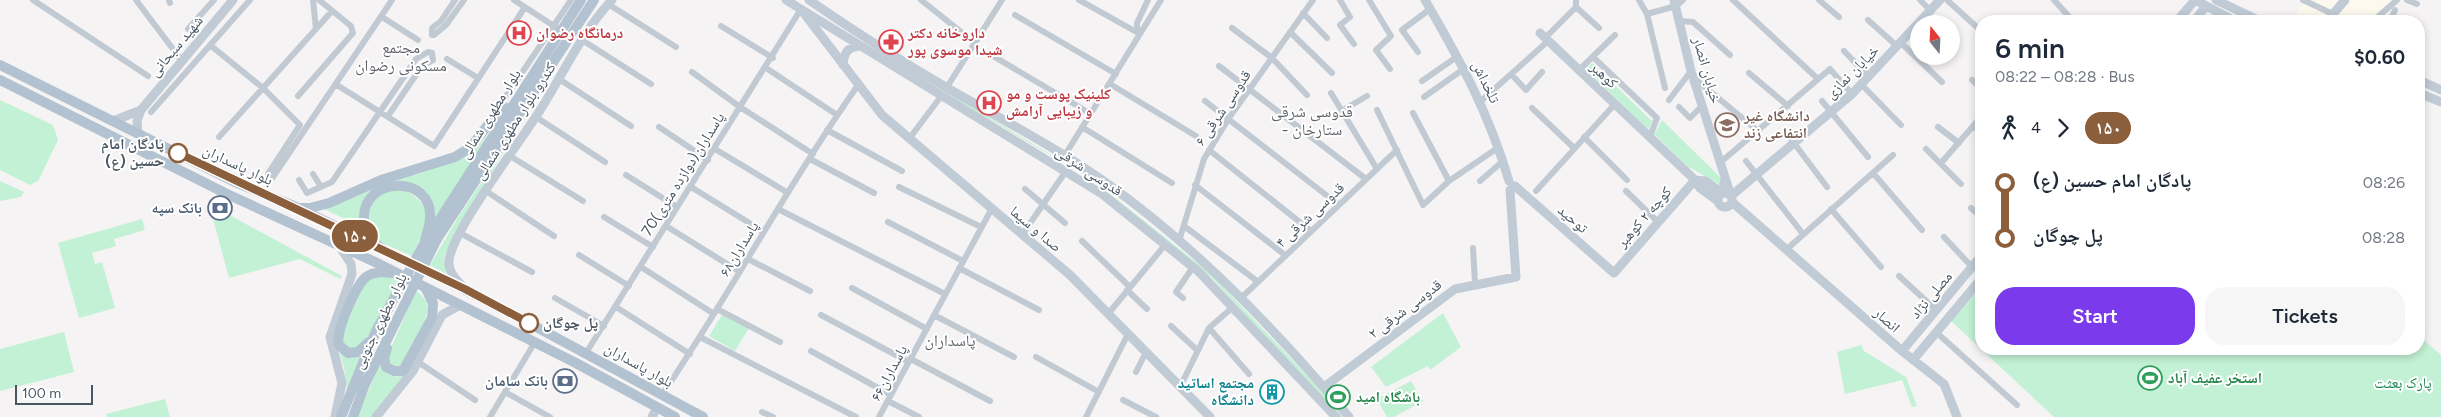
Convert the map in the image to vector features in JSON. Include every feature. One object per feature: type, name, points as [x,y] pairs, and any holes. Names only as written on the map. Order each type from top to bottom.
[{"type":"main road","name":"بلوار مطهری شمالی","points":[[424,244],[515,100],[557,28],[580,0]]},
{"type":"main road","name":"بلوار مطهری شمالی","points":[[437,240],[594,0]]},
{"type":"main road","name":"بلوار پاسداران","points":[[0,65],[235,182],[296,208],[465,289],[703,417]]},
{"type":"main road","name":"بلوار پاسداران","points":[[0,80],[227,194],[375,262],[535,342],[586,368],[654,412],[675,417]]},
{"type":"main road","points":[[296,208],[310,208],[329,203],[381,180],[455,157],[472,147],[487,126],[515,100]]},
{"type":"main road","points":[[227,194],[235,182]]},
{"type":"main road","points":[[384,250],[367,233],[364,217],[365,209],[372,196],[388,186],[397,184],[411,188],[426,200],[430,218],[424,244]]},
{"type":"main road","name":"بلوار مطهری جنوبی","points":[[354,417],[365,384],[437,240]]},
{"type":"main road","name":"بلوار مطهری جنوبی","points":[[341,417],[376,331],[424,244]]},
{"type":"main road","points":[[376,331],[364,348],[353,354],[341,348],[338,340],[338,334],[361,282],[373,273],[396,273]]},
{"type":"main road","points":[[394,324],[384,363],[391,370],[399,372],[406,368],[432,318],[433,303],[425,287]]},
{"type":"street","points":[[33,0],[148,76]]},
{"type":"street","points":[[136,0],[182,61]]},
{"type":"street","points":[[188,28],[214,0]]},
{"type":"street","name":"شهید سبحانی","points":[[146,111],[182,61],[233,0]]},
{"type":"street","points":[[138,133],[137,120],[210,45],[250,0]]},
{"type":"street","points":[[313,0],[316,29]]},
{"type":"street","points":[[298,96],[352,37],[351,26],[319,0]]},
{"type":"street","points":[[210,45],[263,88],[300,125],[270,176],[337,85],[392,0]]},
{"type":"street","points":[[455,0],[441,21],[432,28],[432,35],[434,36],[446,25],[464,0]]},
{"type":"street","points":[[514,0],[557,28]]},
{"type":"street","points":[[487,126],[557,28],[571,0]]},
{"type":"street","name":"قدوسی شرقی","points":[[786,0],[860,46],[1066,155],[1104,181],[1179,242],[1241,298],[1324,387],[1349,417]]},
{"type":"street","name":"قدوسی شرقی","points":[[808,0],[1066,171],[1098,190],[1194,268],[1336,417]]},
{"type":"street","points":[[921,0],[974,43]]},
{"type":"street","points":[[1079,0],[1138,33]]},
{"type":"street","points":[[1138,33],[1137,23],[1148,0]]},
{"type":"street","points":[[1066,155],[1116,74],[1138,33],[1161,0]]},
{"type":"street","name":"قدوسی شرقی ۶","points":[[1179,242],[1195,185],[1208,150],[1313,0]]},
{"type":"street","points":[[1340,0],[1350,17],[1340,25],[1354,44]]},
{"type":"street","points":[[1369,0],[1391,36],[1376,50],[1390,69]]},
{"type":"street","name":"تلخداش","points":[[1424,0],[1465,68],[1481,101],[1499,147],[1511,186]]},
{"type":"street","points":[[1639,0],[1647,14],[1665,88]]},
{"type":"street","points":[[1733,0],[1818,79]]},
{"type":"street","points":[[1819,0],[1839,17]]},
{"type":"street","points":[[1920,0],[1930,10]]},
{"type":"street","name":"خیابان نمازی","points":[[1726,198],[1757,176],[1852,94],[1940,0]]},
{"type":"street","points":[[1948,0],[1975,25]]},
{"type":"street","points":[[2054,0],[2065,15]]},
{"type":"street","points":[[2182,15],[2195,0],[2223,15]]},
{"type":"street","points":[[2216,0],[2247,15]]},
{"type":"street","points":[[2304,0],[2333,14],[2345,0]]},
{"type":"street","points":[[2407,0],[2418,4]]},
{"type":"street","points":[[610,2],[676,47]]},
{"type":"street","name":"کندرو بلوار مطهری شمالی","points":[[465,289],[451,274],[449,262],[460,233],[536,117],[582,40],[610,2]]},
{"type":"street","points":[[909,139],[944,91],[1000,2]]},
{"type":"street","points":[[1647,14],[1677,2]]},
{"type":"street","name":"خیابان انصار","points":[[1677,2],[1692,74],[1726,176],[1726,198]]},
{"type":"street","points":[[1481,101],[1512,74],[1576,4],[1600,28]]},
{"type":"street","points":[[2381,15],[2396,4]]},
{"type":"street","points":[[2199,15],[2206,6]]},
{"type":"street","points":[[337,85],[434,146],[525,7]]},
{"type":"street","points":[[1418,52],[1402,30],[1430,9]]},
{"type":"street","name":"70پاسداران(دوازده متری)","points":[[586,353],[740,106],[773,58],[801,10]]},
{"type":"street","name":"صدا و سیما","points":[[801,10],[882,115],[991,210],[1070,275],[1205,415]]},
{"type":"street","points":[[219,136],[332,11]]},
{"type":"street","points":[[1303,13],[1327,38]]},
{"type":"street","points":[[1015,15],[1116,74]]},
{"type":"street","points":[[382,17],[418,40]]},
{"type":"street","points":[[1868,20],[1899,44],[1942,82]]},
{"type":"street","points":[[1680,21],[1693,22],[1730,55]]},
{"type":"street","points":[[720,26],[773,58]]},
{"type":"street","points":[[1232,28],[1272,58],[1307,94]]},
{"type":"street","points":[[1290,32],[1332,73]]},
{"type":"street","points":[[1579,70],[1615,35]]},
{"type":"street","name":"کوهبر","points":[[1544,38],[1650,136],[1695,180],[1700,188],[1726,198]]},
{"type":"street","points":[[582,40],[650,84]]},
{"type":"street","points":[[843,65],[845,53],[849,49],[860,46]]},
{"type":"street","points":[[1844,50],[1869,77]]},
{"type":"street","points":[[299,180],[307,193],[332,182],[416,59],[428,52],[432,53],[433,60],[422,66],[388,116]]},
{"type":"street","points":[[993,56],[1091,114]]},
{"type":"street","points":[[1422,81],[1458,56]]},
{"type":"street","name":"کوهبر","points":[[1593,57],[1657,118],[1650,136]]},
{"type":"street","points":[[446,59],[478,78]]},
{"type":"street","points":[[1219,66],[1366,179]]},
{"type":"street","points":[[766,68],[837,115]]},
{"type":"street","points":[[1424,97],[1465,68]]},
{"type":"street","points":[[1722,162],[1830,69],[1852,94]]},
{"type":"street","points":[[692,72],[811,156],[874,193]]},
{"type":"street","points":[[1512,74],[1526,90],[1542,72]]},
{"type":"street","points":[[1749,73],[1788,106]]},
{"type":"street","points":[[1668,100],[1692,74],[1758,131]]},
{"type":"street","points":[[560,79],[631,126]]},
{"type":"street","points":[[1972,80],[1975,83]]},
{"type":"street","points":[[2425,83],[2441,90]]},
{"type":"street","points":[[1110,84],[1196,136]]},
{"type":"street","points":[[1861,84],[1902,126]]},
{"type":"street","name":"پاسداران۶۸","points":[[662,395],[690,354],[827,130],[858,85]]},
{"type":"street","points":[[1332,93],[1377,169]]},
{"type":"street","points":[[2425,95],[2441,102]]},
{"type":"street","points":[[1343,110],[1367,96]]},
{"type":"street","points":[[1205,101],[1339,205]]},
{"type":"street","points":[[1822,101],[1868,157]]},
{"type":"street","points":[[1536,191],[1615,104]]},
{"type":"street","points":[[1679,107],[1690,118],[1703,105]]},
{"type":"street","points":[[1532,108],[1574,148]]},
{"type":"street","points":[[1377,110],[1423,205],[1449,181],[1499,147]]},
{"type":"street","points":[[114,121],[146,111]]},
{"type":"street","points":[[1413,113],[1449,181]]},
{"type":"street","points":[[536,117],[605,162]]},
{"type":"street","points":[[1941,163],[1974,126]]},
{"type":"street","points":[[659,127],[708,160]]},
{"type":"street","points":[[1082,127],[1172,183]]},
{"type":"street","points":[[1938,127],[1959,143]]},
{"type":"street","points":[[827,130],[902,171]]},
{"type":"street","points":[[1784,131],[1827,187]]},
{"type":"street","points":[[1584,137],[1627,180]]},
{"type":"street","points":[[714,149],[788,193]]},
{"type":"street","points":[[1926,149],[1962,184]]},
{"type":"street","points":[[1208,150],[1311,231]]},
{"type":"street","name":"قدوسی شرقی ۴","points":[[1241,298],[1397,150]]},
{"type":"street","points":[[1726,198],[1787,249],[1893,155]]},
{"type":"street","points":[[510,156],[583,201]]},
{"type":"street","points":[[1480,181],[1503,161]]},
{"type":"street","points":[[1746,161],[1803,234]]},
{"type":"street","points":[[1022,235],[1066,171]]},
{"type":"street","points":[[1873,173],[1922,230]]},
{"type":"street","points":[[313,174],[321,187]]},
{"type":"street","points":[[626,175],[677,208]]},
{"type":"street","name":"کوچه ۲ کوهبر","points":[[1614,273],[1695,180]]},
{"type":"street","points":[[1098,190],[1104,181]]},
{"type":"street","points":[[1195,185],[1285,255]]},
{"type":"street","points":[[899,186],[981,227]]},
{"type":"street","name":"توحید","points":[[1511,186],[1614,273]]},
{"type":"street","name":"قدوسی شرقی ۲","points":[[1324,387],[1455,289],[1475,283],[1516,277],[1511,186]]},
{"type":"street","points":[[691,187],[764,232]]},
{"type":"street","points":[[1025,188],[1064,223]]},
{"type":"street","points":[[486,191],[554,236]]},
{"type":"street","points":[[1626,191],[1658,222]]},
{"type":"street","points":[[1971,208],[1975,212]]},
{"type":"street","points":[[778,209],[946,294]]},
{"type":"street","points":[[1831,209],[1881,267]]},
{"type":"street","name":"پاسداران۶۶","points":[[879,417],[991,210]]},
{"type":"street","points":[[604,217],[653,247]]},
{"type":"street","points":[[888,222],[963,262]]},
{"type":"street","points":[[666,226],[740,272]]},
{"type":"street","points":[[1184,226],[1257,281]]},
{"type":"street","points":[[460,233],[532,272]]},
{"type":"street","points":[[1944,237],[1975,260]]},
{"type":"street","points":[[1082,241],[1147,309]]},
{"type":"street","points":[[1108,314],[1165,245]]},
{"type":"street","points":[[335,417],[342,383],[330,337],[352,274],[350,264],[340,247]]},
{"type":"street","points":[[1473,248],[1475,283]]},
{"type":"street","name":"انصار","points":[[1787,249],[1902,351],[1944,384],[1957,417]]},
{"type":"street","points":[[579,254],[629,286]]},
{"type":"street","points":[[748,259],[810,290]]},
{"type":"street","name":"مصلی نژاد","points":[[1902,351],[1975,265]]},
{"type":"street","points":[[641,267],[716,311],[780,342]]},
{"type":"street","points":[[959,268],[1039,310]]},
{"type":"street","points":[[1183,298],[1176,292],[1194,268]]},
{"type":"street","points":[[1899,276],[1936,310]]},
{"type":"street","name":"مصلی نژاد","points":[[1913,360],[1975,286]]},
{"type":"street","points":[[852,288],[927,329]]},
{"type":"street","points":[[555,298],[604,326]]},
{"type":"street","points":[[379,416],[418,362],[442,315],[460,305]]},
{"type":"street","points":[[616,307],[690,354]]},
{"type":"street","points":[[1180,387],[1197,350],[1210,328],[1233,307]]},
{"type":"street","points":[[821,314],[990,401]]},
{"type":"street","points":[[934,315],[1014,357]]},
{"type":"street","points":[[1171,326],[1197,350]]},
{"type":"street","points":[[1210,328],[1249,374]]},
{"type":"street","points":[[1936,332],[2018,405]]},
{"type":"street","points":[[1086,417],[1128,334]]},
{"type":"street","points":[[700,337],[856,417]]},
{"type":"street","points":[[490,417],[535,342]]},
{"type":"street","points":[[811,351],[920,417]]},
{"type":"street","points":[[1136,372],[1146,352]]},
{"type":"street","points":[[1036,357],[1099,392]]},
{"type":"street","points":[[418,362],[475,400]]},
{"type":"street","points":[[506,392],[550,417]]},
{"type":"street","points":[[1123,400],[1156,417]]},
{"type":"street","points":[[762,412],[773,417]]},
{"type":"shaded area","points":[[2317,0],[2396,0],[2378,15],[2296,15],[2302,5]]},
{"type":"green space","points":[[1592,63],[1652,121],[1648,130],[1586,69]]},
{"type":"green space","points":[[911,70],[1096,182],[960,102]]},
{"type":"green space","points":[[0,100],[53,125],[58,140],[38,181],[30,185],[0,170]]},
{"type":"green space","points":[[499,120],[433,223],[415,185],[398,181],[375,189],[364,228],[322,208],[391,180],[419,174],[461,159],[476,149]]},
{"type":"green space","points":[[1662,120],[1722,179],[1720,185],[1687,166],[1654,134]]},
{"type":"green space","points":[[515,132],[444,256],[446,274],[430,265],[459,216]]},
{"type":"green space","points":[[0,181],[24,192],[21,197],[0,201]]},
{"type":"green space","points":[[402,189],[414,196],[425,210],[425,226],[412,256],[377,239],[370,230],[368,223],[369,210],[380,194],[386,191]]},
{"type":"green space","points":[[1108,192],[1211,274],[1318,387],[1343,417],[1339,417],[1212,278],[1107,195]]},
{"type":"green space","points":[[209,204],[342,276],[340,279],[300,259],[229,278]]},
{"type":"green space","points":[[142,219],[145,230],[114,239],[116,246],[92,253],[95,264],[102,262],[115,308],[79,318],[58,243]]},
{"type":"green space","points":[[382,275],[399,280],[365,342],[352,350],[344,345],[341,337],[361,289],[366,282]]},
{"type":"green space","points":[[416,290],[427,301],[426,317],[414,347],[403,363],[397,368],[389,363],[388,355]]},
{"type":"green space","points":[[1975,294],[1975,343],[1950,320]]},
{"type":"green space","points":[[1443,313],[1461,347],[1430,370],[1428,366],[1386,387],[1371,367]]},
{"type":"green space","points":[[722,315],[749,328],[735,351],[709,336]]},
{"type":"green space","points":[[64,332],[74,372],[0,391],[0,349]]},
{"type":"green space","name":"پارک بعثت","points":[[2425,341],[2441,355],[2441,417],[2054,417],[1987,355],[2425,355]]},
{"type":"green space","points":[[1861,345],[1864,351],[1906,377],[1917,406],[1912,407],[1902,380],[1845,394],[1837,352]]},
{"type":"green space","points":[[339,352],[363,353],[347,391],[344,367]]},
{"type":"green space","points":[[380,362],[384,371],[391,375],[399,376],[408,373],[372,417],[358,417]]},
{"type":"green space","points":[[1411,381],[1423,401],[1394,417],[1387,417],[1377,399]]},
{"type":"green space","points":[[165,399],[170,417],[107,417],[106,414]]},
{"type":"bus line","name":"۱۵۰","points":[[178,153],[235,182],[296,208],[428,271],[529,323]]},
{"type":"place","name":"درمانگاه رضوان","points":[[519,33]]},
{"type":"place","name":"داروخانه دکتر شیدا موسوی پور","points":[[891,42]]},
{"type":"place","name":"کلینیک پوست و مو و زیبایی آرامش","points":[[989,103]]},
{"type":"place","name":"دانشگاه غیر انتفاعی زند","points":[[1727,125]]},
{"type":"place","name":"پادگان امام حسین (ع)","points":[[178,153]]},
{"type":"place","name":"بانک سپه","points":[[220,208]]},
{"type":"place","name":"پل چوگان","points":[[529,323]]},
{"type":"place","name":"استخر عفیف آباد","points":[[2150,378]]},
{"type":"place","name":"بانک سامان","points":[[565,381]]},
{"type":"place","name":"مجتمع اساتید دانشگاه","points":[[1272,392]]},
{"type":"place","name":"باشگاه امید","points":[[1338,397]]},
{"type":"district","name":"مجتمع مسکونی رضوان","points":[[401,56]]},
{"type":"district","name":"قدوسی شرقی - ستارخان","points":[[1312,120]]},
{"type":"district","name":"پاسداران","points":[[950,340]]}]
